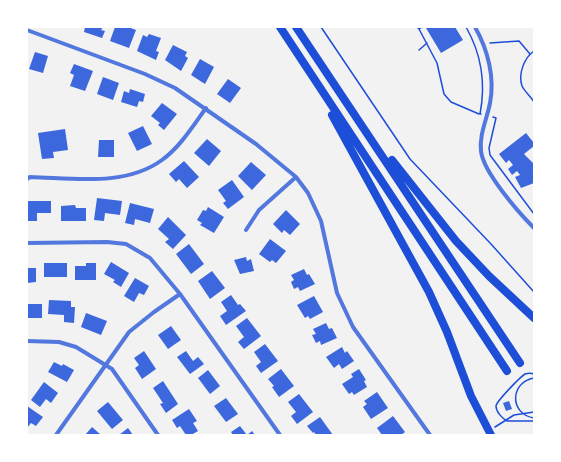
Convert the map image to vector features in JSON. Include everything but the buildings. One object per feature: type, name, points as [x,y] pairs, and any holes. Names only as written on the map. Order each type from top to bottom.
[{"type":"highway","points":[[280,27],[507,371]]},
{"type":"highway","points":[[296,27],[520,363]]},
{"type":"highway","points":[[308,70],[426,286],[447,332],[471,396],[491,432]]},
{"type":"highway","points":[[348,104],[451,235],[489,276],[534,318]]},
{"type":"street","points":[[475,27],[484,46],[491,77],[491,94],[481,144],[484,164],[511,202],[534,228]]},
{"type":"street","points":[[27,30],[145,74],[175,88],[256,144],[296,177],[308,192],[321,221],[337,293],[344,310],[353,327],[430,435]]},
{"type":"street","points":[[27,179],[30,177],[105,178],[132,175],[162,160],[175,148],[206,108]]},
{"type":"street","points":[[246,230],[259,210],[296,177]]},
{"type":"street","points":[[27,243],[107,242],[126,244],[150,258],[180,294],[280,435]]},
{"type":"street","points":[[56,435],[129,332],[180,294]]},
{"type":"street","points":[[27,342],[43,341],[76,347],[112,369],[158,435]]},
{"type":"path","points":[[321,27],[410,159],[534,292]]},
{"type":"path","points":[[422,27],[418,28],[439,67],[444,94],[455,105],[496,118],[489,148],[490,155],[534,213]]},
{"type":"path","points":[[466,27],[476,48],[482,66],[483,93],[480,114]]},
{"type":"path","points":[[490,42],[519,41],[530,54]]},
{"type":"path","points":[[418,50],[427,43]]},
{"type":"path","points":[[534,51],[523,64],[521,76],[522,86],[534,102]]},
{"type":"path","points":[[505,420],[497,410],[497,401],[508,392],[517,380],[525,374],[534,374]]},
{"type":"path","points":[[534,378],[523,383],[516,394],[517,407],[523,414],[534,420]]},
{"type":"path","points":[[491,432],[505,420],[514,415],[534,412]]},
{"type":"path","points":[[505,420],[534,420]]}]
